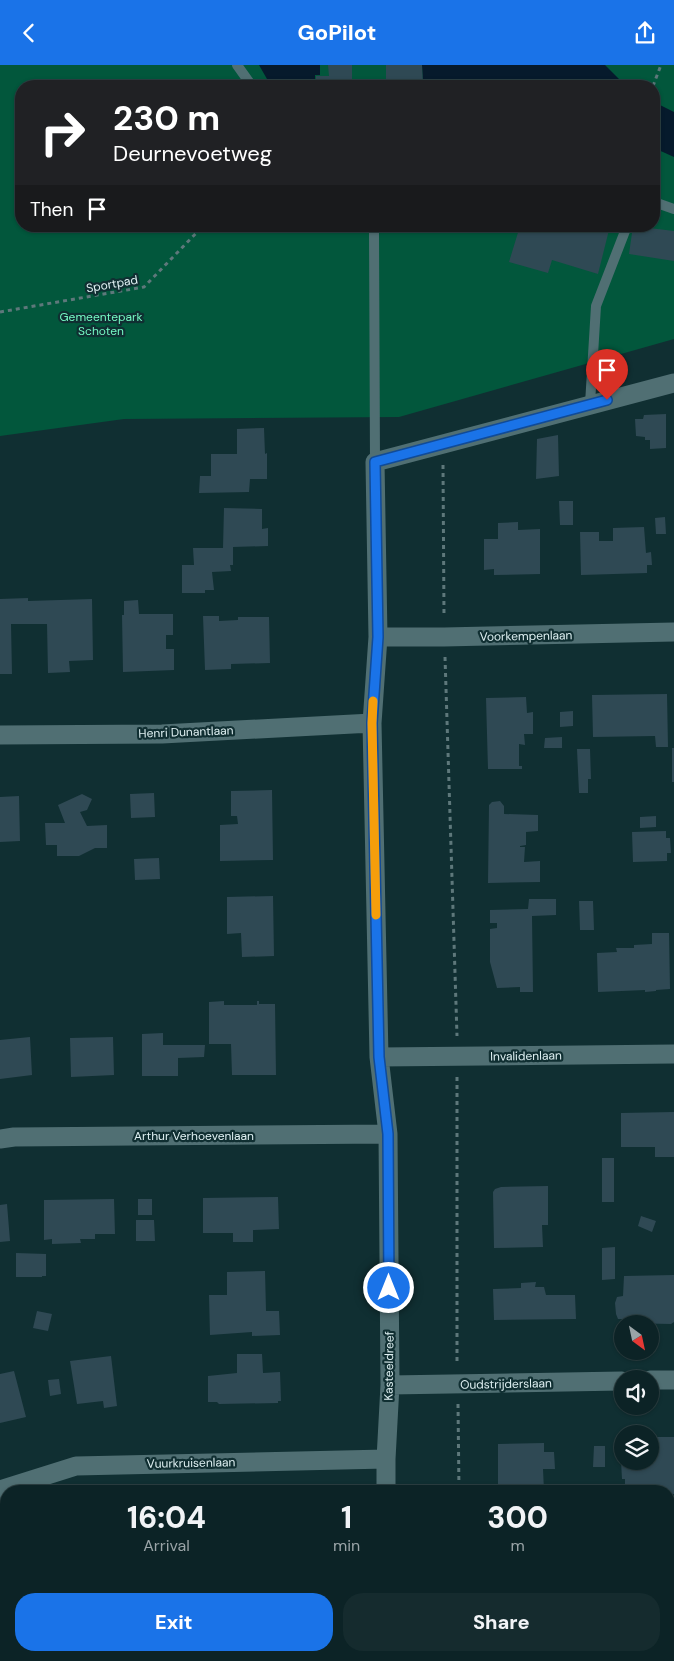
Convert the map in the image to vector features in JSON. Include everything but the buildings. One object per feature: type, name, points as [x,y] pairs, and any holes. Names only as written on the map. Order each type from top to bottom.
[{"type":"street","points":[[375,462],[674,383]]},
{"type":"street","name":"Kasteeldreef","points":[[375,462],[378,637],[372,723],[379,1057],[388,1134],[390,1385],[386,1485]]},
{"type":"street","name":"Voorkempenlaan","points":[[378,637],[674,632]]},
{"type":"street","name":"Henri Dunantlaan","points":[[0,735],[162,734],[372,723]]},
{"type":"street","name":"Invalidenlaan","points":[[379,1057],[674,1054]]},
{"type":"street","name":"Arthur Verhoevenlaan","points":[[0,1139],[14,1137],[388,1134]]},
{"type":"street","points":[[659,1380],[674,1380]]},
{"type":"street","name":"Oudstrijderslaan","points":[[390,1385],[614,1381]]},
{"type":"street","name":"Vuurkruisenlaan","points":[[16,1485],[76,1466],[386,1459]]},
{"type":"lane","points":[[237,65],[248,80]]},
{"type":"lane","points":[[660,204],[674,209]]},
{"type":"lane","points":[[372,232],[375,462]]},
{"type":"lane","points":[[590,404],[596,306],[625,232]]},
{"type":"path","points":[[655,80],[661,65]]},
{"type":"path","name":"Sportpad","points":[[0,312],[144,287],[197,232]]},
{"type":"path","points":[[443,444],[444,637],[457,1056],[459,1485]]},
{"type":"green space","name":"Gemeentepark Schoten","points":[[0,65],[674,65],[674,339],[399,417],[124,419],[0,436]]},
{"type":"water","points":[[259,65],[320,65],[320,75],[315,75],[315,80],[268,80]]},
{"type":"water","points":[[422,65],[605,65],[620,80],[423,80]]},
{"type":"water","points":[[660,105],[674,112],[674,157],[660,151]]},
{"type":"slow traffic","points":[[373,701],[376,915]]},
{"type":"route","points":[[389,1288],[388,1134],[379,1057],[372,723],[378,637],[375,462],[607,400]]}]
